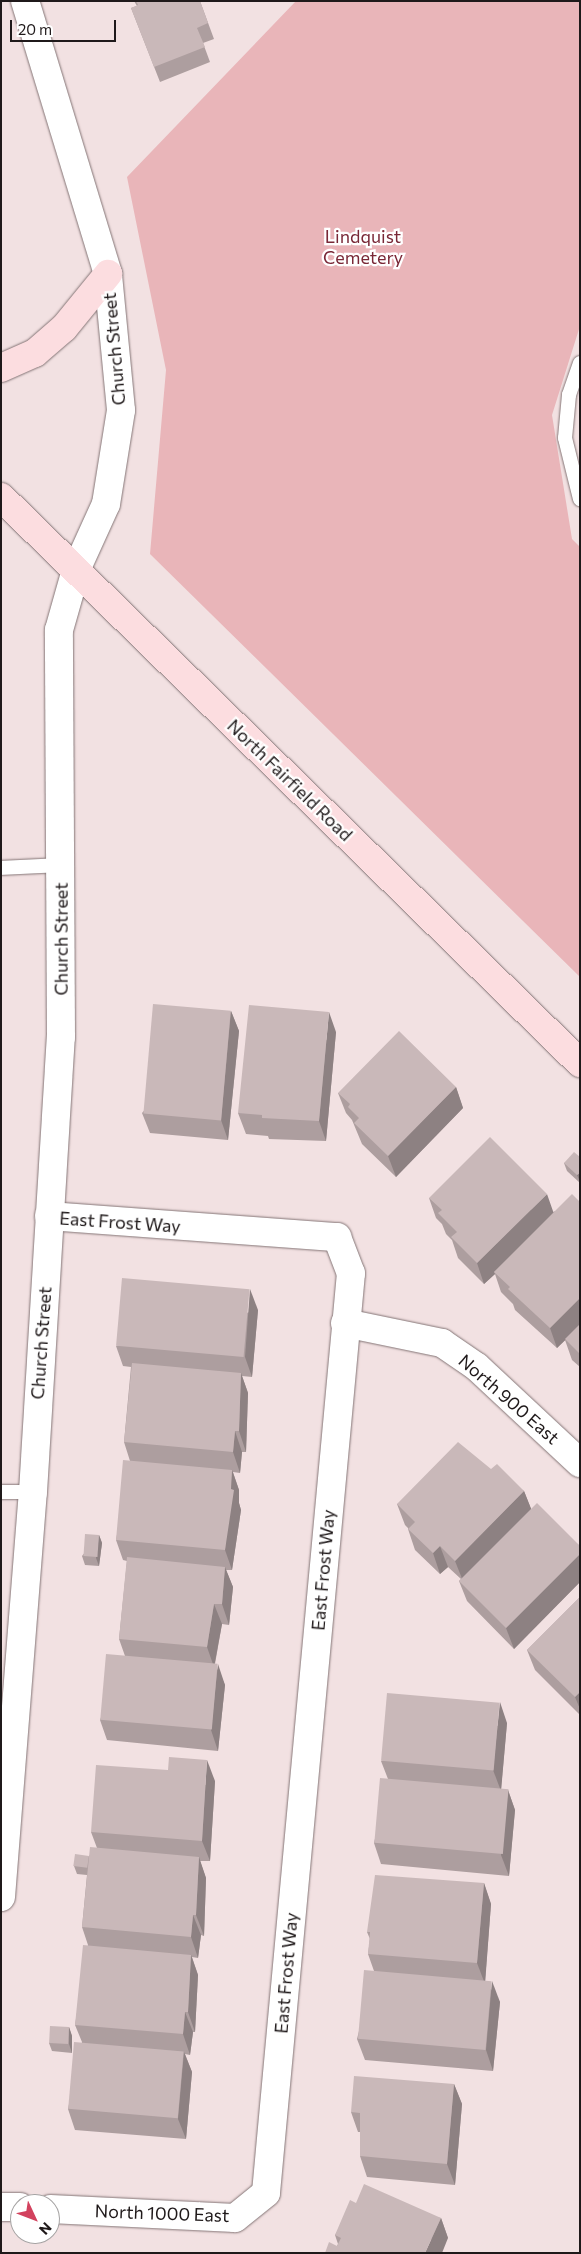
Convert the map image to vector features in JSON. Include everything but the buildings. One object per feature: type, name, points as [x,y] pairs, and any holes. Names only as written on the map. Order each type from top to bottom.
[{"type":"main road","points":[[1,368],[35,353],[50,340],[108,274]]},
{"type":"main road","name":"North Fairfield Road","points":[[1,497],[580,1063]]},
{"type":"street","name":"Church Street","points":[[1,1896],[8,1732],[33,1492],[61,1037],[59,630],[76,570],[106,504],[121,410],[108,274],[26,1]]},
{"type":"street","name":"East Frost Way","points":[[49,1216],[337,1237],[351,1273],[266,2193]]},
{"type":"street","name":"North 900 East","points":[[346,1323],[442,1343],[477,1367],[580,1463]]},
{"type":"street","name":"North 1000 East","points":[[60,2209],[235,2218],[266,2193]]},
{"type":"lane","points":[[580,363],[569,395],[565,438],[580,499]]},
{"type":"lane","points":[[1,868],[60,865]]},
{"type":"lane","points":[[1,1492],[33,1492]]},
{"type":"green space","name":"Lindquist Cemetery","points":[[296,1],[580,1],[580,326],[552,415],[572,539],[580,547],[580,977],[150,554],[166,370],[127,177]]}]
